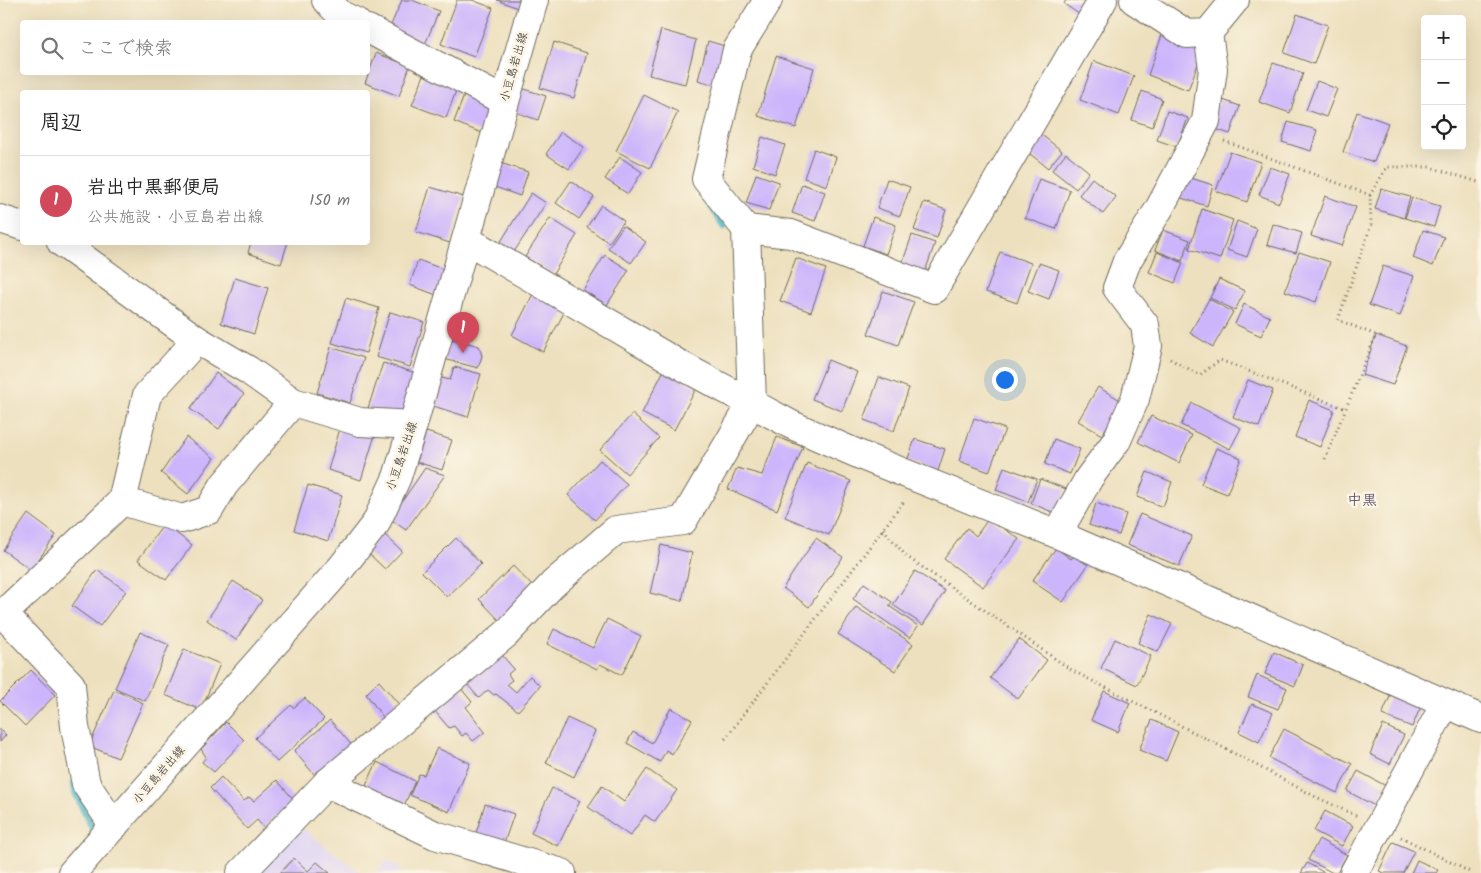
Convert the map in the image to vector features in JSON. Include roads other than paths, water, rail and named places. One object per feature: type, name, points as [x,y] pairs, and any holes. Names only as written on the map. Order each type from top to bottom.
[{"type":"street","points":[[326,0],[341,15],[352,20]]},
{"type":"street","name":"小豆島岩出線","points":[[72,873],[341,568],[376,523],[397,477],[413,425],[534,0]]},
{"type":"street","points":[[241,873],[326,783],[506,634],[553,584],[616,530],[683,521],[752,402],[746,229],[706,179],[737,50],[768,0]]},
{"type":"street","points":[[746,229],[791,234],[934,289],[1103,0]]},
{"type":"street","points":[[1134,0],[1187,34],[1208,33]]},
{"type":"street","points":[[1057,534],[1089,478],[1117,440],[1135,399],[1148,346],[1145,325],[1117,288],[1127,261],[1159,209],[1206,122],[1213,69],[1208,33],[1235,0]]},
{"type":"street","points":[[370,30],[504,101]]},
{"type":"street","points":[[0,219],[20,225]]},
{"type":"street","points":[[467,240],[684,367],[792,425],[1057,534],[1481,719]]},
{"type":"street","points":[[65,245],[197,340],[248,370],[293,402],[360,422],[413,425]]},
{"type":"street","points":[[114,826],[86,784],[75,727],[71,685],[3,614],[122,501],[146,395],[197,340]]},
{"type":"street","points":[[122,501],[182,519],[209,510],[224,485],[293,402]]},
{"type":"street","points":[[1354,873],[1445,704]]},
{"type":"street","points":[[326,783],[435,835],[562,873]]},
{"type":"waterway","points":[[711,206],[724,226]]},
{"type":"waterway","points":[[74,784],[76,794],[92,828]]},
{"type":"place","name":"岩出中黒郵便局","points":[[463,353]]},
{"type":"district","name":"中黒","points":[[1362,501]]}]
